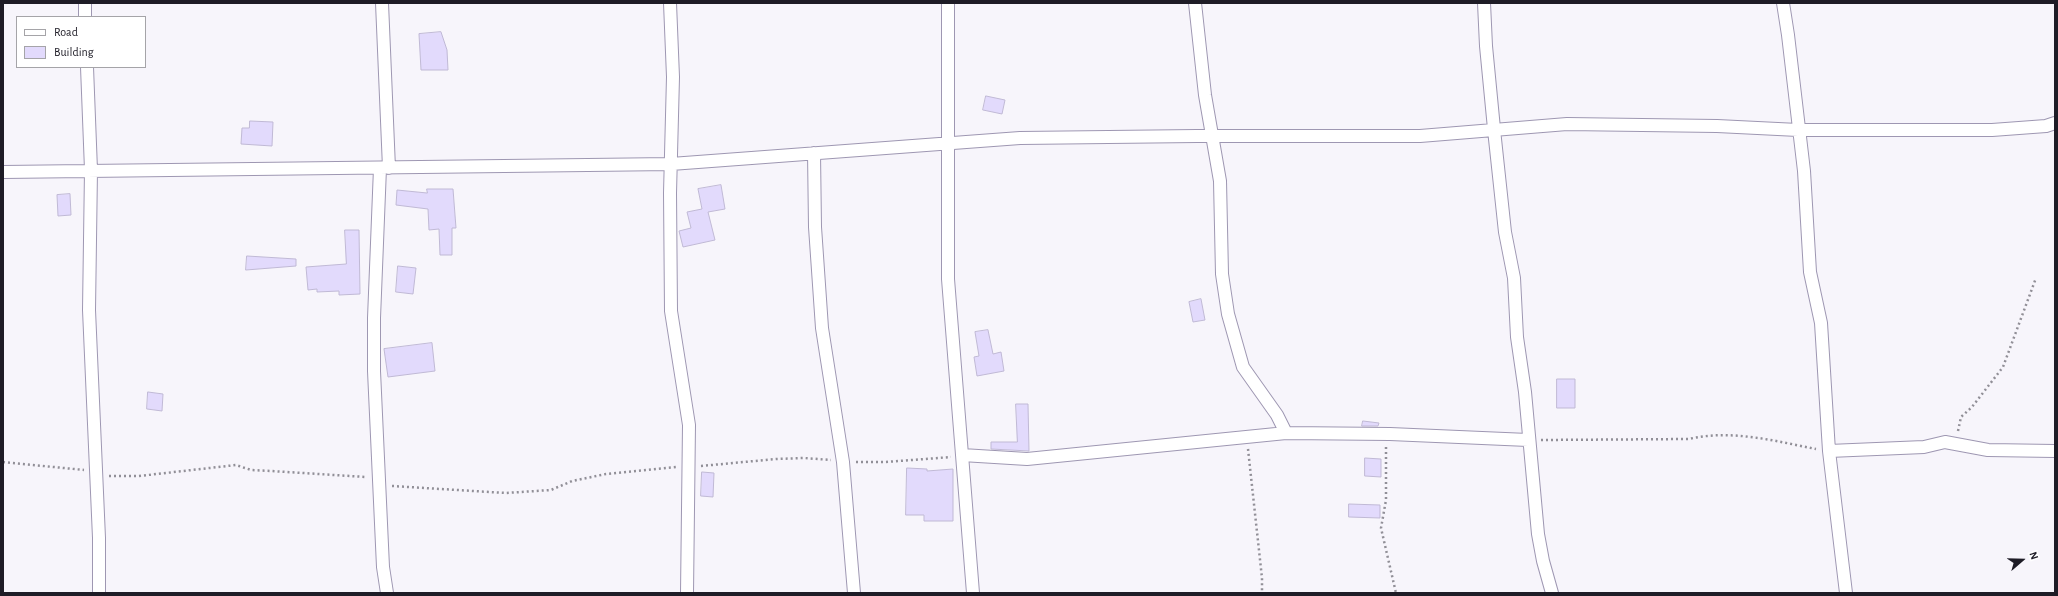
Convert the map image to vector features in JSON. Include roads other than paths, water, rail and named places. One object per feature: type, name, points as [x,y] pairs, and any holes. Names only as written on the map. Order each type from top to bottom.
[{"type":"street","points":[[84,3],[85,16]]},
{"type":"street","points":[[382,3],[385,168],[374,318],[383,567],[387,593]]},
{"type":"street","points":[[670,3],[673,77],[671,164],[671,311],[688,419],[688,593]]},
{"type":"street","points":[[948,3],[948,279],[974,593]]},
{"type":"street","points":[[1195,3],[1204,95],[1220,181],[1222,274],[1228,314],[1243,367],[1277,415],[1286,434]]},
{"type":"street","points":[[1484,3],[1494,130],[1505,232],[1514,278],[1517,337],[1525,392],[1528,440],[1532,459],[1538,534],[1543,561],[1552,593]]},
{"type":"street","points":[[1782,3],[1788,35],[1805,185],[1810,272],[1821,323],[1829,451],[1846,593]]},
{"type":"street","points":[[87,68],[91,170],[89,310],[96,473],[99,593]]},
{"type":"street","points":[[3,172],[671,164],[1020,138],[1420,136],[1567,124],[1717,126],[1798,130],[1992,130],[2046,126],[2055,123]]},
{"type":"street","points":[[814,154],[815,227],[822,328],[843,462],[854,593]]},
{"type":"street","points":[[962,455],[1027,459],[1286,434],[1385,434],[1528,440]]},
{"type":"street","points":[[1829,451],[1924,447],[1946,442],[1988,450],[2055,451]]}]
